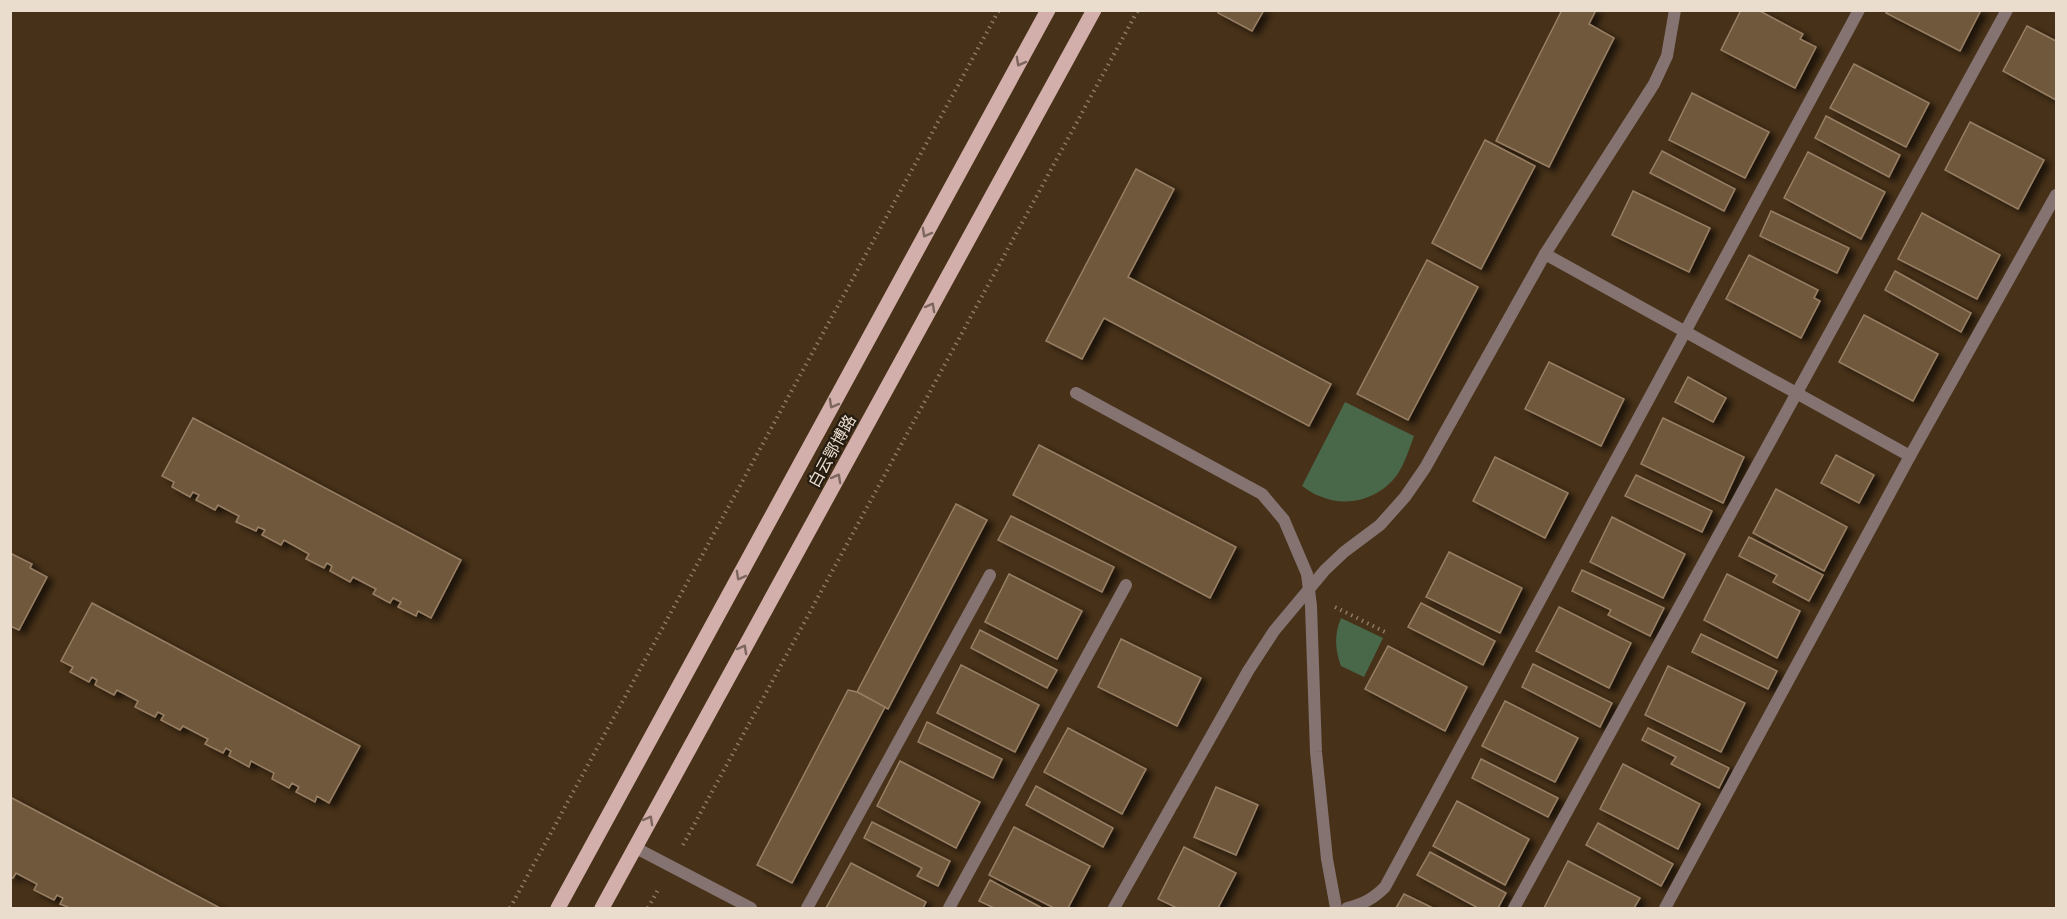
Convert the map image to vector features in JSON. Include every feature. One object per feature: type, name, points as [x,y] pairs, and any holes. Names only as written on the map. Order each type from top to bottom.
[{"type":"main road","name":"白云鄂博路","points":[[558,909],[1048,10]]},
{"type":"main road","name":"白云鄂博路","points":[[602,909],[1094,10]]},
{"type":"street","points":[[1114,909],[1248,671],[1274,631],[1344,552],[1380,525],[1405,497],[1425,468],[1545,254],[1654,84],[1667,56],[1675,10]]},
{"type":"street","points":[[1347,909],[1368,901],[1384,887],[1859,10]]},
{"type":"street","points":[[1514,909],[2007,10]]},
{"type":"street","points":[[1665,909],[1910,456],[2056,195]]},
{"type":"street","points":[[1545,254],[1910,456]]},
{"type":"street","points":[[1076,393],[1262,494],[1284,520],[1307,574],[1316,752],[1327,859],[1336,909]]},
{"type":"street","points":[[807,909],[990,575]]},
{"type":"street","points":[[949,909],[1126,585]]},
{"type":"street","points":[[634,848],[751,909]]},
{"type":"path","points":[[510,909],[999,10]]},
{"type":"path","points":[[648,909],[1138,10]]},
{"type":"path","points":[[1309,589],[1339,609],[1385,632]]},
{"type":"green space","points":[[1345,402],[1414,436],[1402,466],[1390,483],[1373,495],[1353,501],[1332,500],[1319,496],[1302,486]]},
{"type":"green space","points":[[1341,618],[1383,638],[1364,677],[1341,666],[1336,642]]},
{"type":"building","points":[[1219,10],[1264,10],[1252,31],[1218,13]]},
{"type":"building","points":[[1562,10],[1596,10],[1589,24],[1614,38],[1549,167],[1496,141]]},
{"type":"building","points":[[1741,10],[1758,10],[1803,34],[1800,39],[1816,47],[1795,88],[1721,50]]},
{"type":"building","points":[[1888,10],[1981,10],[1960,51],[1886,13]]},
{"type":"building","points":[[2027,26],[2056,41],[2056,100],[2003,71]]},
{"type":"building","points":[[1854,64],[1929,103],[1906,147],[1830,108]]},
{"type":"building","points":[[1692,93],[1769,132],[1745,178],[1669,140]]},
{"type":"building","points":[[1826,116],[1900,155],[1889,177],[1815,138]]},
{"type":"building","points":[[1970,122],[2044,160],[2018,209],[1945,170]]},
{"type":"building","points":[[1485,140],[1535,166],[1481,269],[1432,243]]},
{"type":"building","points":[[1662,151],[1735,189],[1724,211],[1650,173]]},
{"type":"building","points":[[1808,152],[1885,192],[1861,239],[1784,198]]},
{"type":"building","points":[[1136,169],[1174,189],[1128,277],[1331,384],[1309,426],[1104,318],[1082,359],[1046,341]]},
{"type":"building","points":[[1633,191],[1710,228],[1689,272],[1612,235]]},
{"type":"building","points":[[1771,211],[1849,248],[1837,273],[1760,236]]},
{"type":"building","points":[[1922,213],[2000,255],[1977,299],[1898,259]]},
{"type":"building","points":[[1749,255],[1818,290],[1814,298],[1820,301],[1801,338],[1726,299]]},
{"type":"building","points":[[1427,260],[1478,287],[1408,420],[1357,394]]},
{"type":"building","points":[[1895,271],[1971,313],[1961,332],[1885,290]]},
{"type":"building","points":[[1864,315],[1938,354],[1913,401],[1839,362]]},
{"type":"building","points":[[1549,362],[1624,399],[1601,446],[1525,409]]},
{"type":"building","points":[[1688,377],[1726,398],[1713,422],[1675,402]]},
{"type":"building","points":[[193,418],[461,560],[431,618],[418,611],[416,616],[398,607],[401,602],[393,598],[390,603],[373,594],[376,589],[353,577],[350,582],[330,571],[332,566],[327,563],[324,568],[306,559],[309,554],[284,540],[281,545],[262,535],[265,530],[258,527],[256,531],[236,522],[239,516],[218,505],[215,510],[196,500],[199,495],[193,492],[190,497],[172,487],[174,482],[162,476]]},
{"type":"building","points":[[1663,418],[1744,457],[1723,503],[1641,464]]},
{"type":"building","points":[[1039,445],[1236,547],[1210,598],[1013,495]]},
{"type":"building","points":[[1836,455],[1874,475],[1859,503],[1821,483]]},
{"type":"building","points":[[1495,457],[1568,493],[1545,538],[1473,501]]},
{"type":"building","points":[[1636,475],[1712,511],[1702,532],[1625,496]]},
{"type":"building","points":[[1776,489],[1847,527],[1824,571],[1753,533]]},
{"type":"building","points":[[956,504],[987,520],[888,709],[857,692]]},
{"type":"building","points":[[1011,516],[1114,567],[1102,592],[998,540]]},
{"type":"building","points":[[1612,517],[1685,554],[1663,598],[1590,562]]},
{"type":"building","points":[[1749,537],[1823,575],[1809,601],[1773,582],[1777,575],[1739,556]]},
{"type":"building","points":[[1449,552],[1522,588],[1500,633],[1426,597]]},
{"type":"building","points":[[10,553],[32,564],[30,568],[47,577],[19,630],[10,626]]},
{"type":"building","points":[[1582,570],[1664,608],[1650,636],[1608,615],[1611,610],[1572,591]]},
{"type":"building","points":[[1009,574],[1082,611],[1057,659],[985,622]]},
{"type":"building","points":[[1727,574],[1800,611],[1777,658],[1704,620]]},
{"type":"building","points":[[92,603],[360,746],[329,803],[317,796],[315,802],[296,792],[299,787],[292,783],[289,788],[272,779],[274,773],[251,761],[249,767],[229,756],[231,751],[226,748],[223,753],[205,744],[208,739],[183,726],[180,730],[161,720],[164,715],[158,712],[155,717],[135,707],[138,701],[117,690],[114,695],[95,685],[97,680],[92,677],[89,682],[70,672],[73,667],[61,661]]},
{"type":"building","points":[[1421,603],[1495,641],[1483,665],[1408,627]]},
{"type":"building","points":[[1559,607],[1631,643],[1609,688],[1536,651]]},
{"type":"building","points":[[980,630],[1057,670],[1047,688],[971,648]]},
{"type":"building","points":[[1701,634],[1777,671],[1768,689],[1692,652]]},
{"type":"building","points":[[1121,639],[1201,678],[1177,726],[1098,687]]},
{"type":"building","points":[[1388,646],[1467,687],[1445,731],[1365,689]]},
{"type":"building","points":[[1533,664],[1612,703],[1600,727],[1522,687]]},
{"type":"building","points":[[961,665],[1039,705],[1015,752],[937,713]]},
{"type":"building","points":[[1668,666],[1745,703],[1721,752],[1645,715]]},
{"type":"building","points":[[848,690],[857,692],[885,707],[792,883],[757,865]]},
{"type":"building","points":[[1505,701],[1578,738],[1555,782],[1482,746]]},
{"type":"building","points":[[927,722],[1002,759],[993,778],[918,742]]},
{"type":"building","points":[[1068,728],[1146,769],[1122,814],[1044,772]]},
{"type":"building","points":[[1648,728],[1729,768],[1719,788],[1671,764],[1676,757],[1642,740]]},
{"type":"building","points":[[1481,759],[1558,798],[1548,817],[1472,778]]},
{"type":"building","points":[[900,761],[980,802],[956,848],[877,806]]},
{"type":"building","points":[[1623,764],[1700,804],[1678,849],[1600,809]]},
{"type":"building","points":[[1036,786],[1113,828],[1103,847],[1026,805]]},
{"type":"building","points":[[1216,787],[1258,805],[1236,855],[1194,837]]},
{"type":"building","points":[[10,797],[220,908],[70,908],[60,904],[63,898],[57,895],[54,900],[34,890],[37,884],[16,873],[13,878],[10,877]]},
{"type":"building","points":[[1457,801],[1529,839],[1505,885],[1433,846]]},
{"type":"building","points":[[872,822],[950,861],[938,886],[917,876],[922,868],[864,838]]},
{"type":"building","points":[[1598,823],[1673,864],[1661,886],[1586,845]]},
{"type":"building","points":[[1014,827],[1090,866],[1068,908],[1054,908],[989,875]]},
{"type":"building","points":[[1184,847],[1236,873],[1218,908],[1177,908],[1158,899]]},
{"type":"building","points":[[1430,852],[1506,893],[1498,908],[1478,908],[1417,875]]},
{"type":"building","points":[[1568,861],[1640,898],[1634,908],[1544,908]]},
{"type":"building","points":[[851,863],[926,902],[923,908],[826,908]]},
{"type":"building","points":[[990,880],[1042,908],[994,908],[979,901]]},
{"type":"building","points":[[1404,894],[1433,908],[1396,908]]}]
